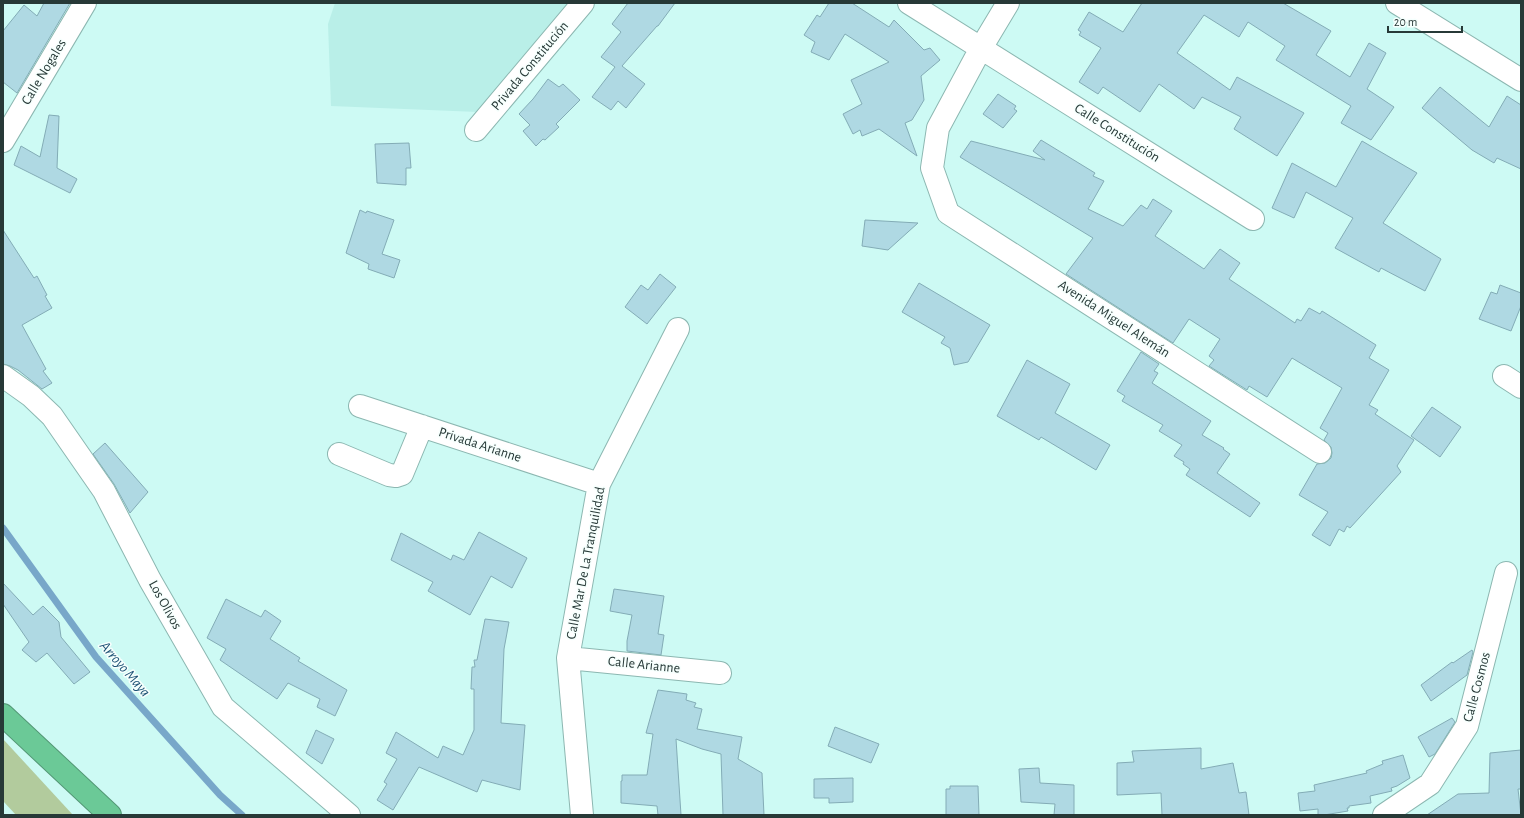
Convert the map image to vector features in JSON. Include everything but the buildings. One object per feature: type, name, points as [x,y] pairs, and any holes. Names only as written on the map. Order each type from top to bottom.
[{"type":"highway","points":[[3,715],[110,815]]},
{"type":"street","name":"Calle Nogales","points":[[3,141],[85,3]]},
{"type":"street","name":"Privada Constitución","points":[[476,130],[583,3]]},
{"type":"street","points":[[909,3],[981,48],[1008,3]]},
{"type":"street","points":[[1397,3],[1521,80]]},
{"type":"street","name":"Avenida Miguel Alemán","points":[[981,48],[938,128],[932,168],[948,213],[1320,452]]},
{"type":"street","name":"Calle Constitución","points":[[981,48],[1253,219]]},
{"type":"street","name":"Calle Mar De La Tranquilidad","points":[[582,815],[568,658],[599,484],[678,329]]},
{"type":"street","name":"Los Olivos","points":[[3,376],[31,396],[52,416],[104,490],[150,580],[223,708],[349,815]]},
{"type":"street","name":"Privada Arianne","points":[[360,406],[599,484]]},
{"type":"street","points":[[339,454],[389,475],[396,476],[402,474],[422,426]]},
{"type":"street","name":"Calle Cosmos","points":[[1384,815],[1430,784],[1467,726],[1506,573]]},
{"type":"street","name":"Calle Arianne","points":[[568,658],[720,673]]},
{"type":"shaded area","points":[[335,3],[571,3],[478,112],[331,106],[328,24]]},
{"type":"green space","points":[[3,739],[73,815],[16,815],[3,801]]},
{"type":"waterway","name":"Arroyo Maya","points":[[3,528],[96,657],[220,795],[242,815]]}]
